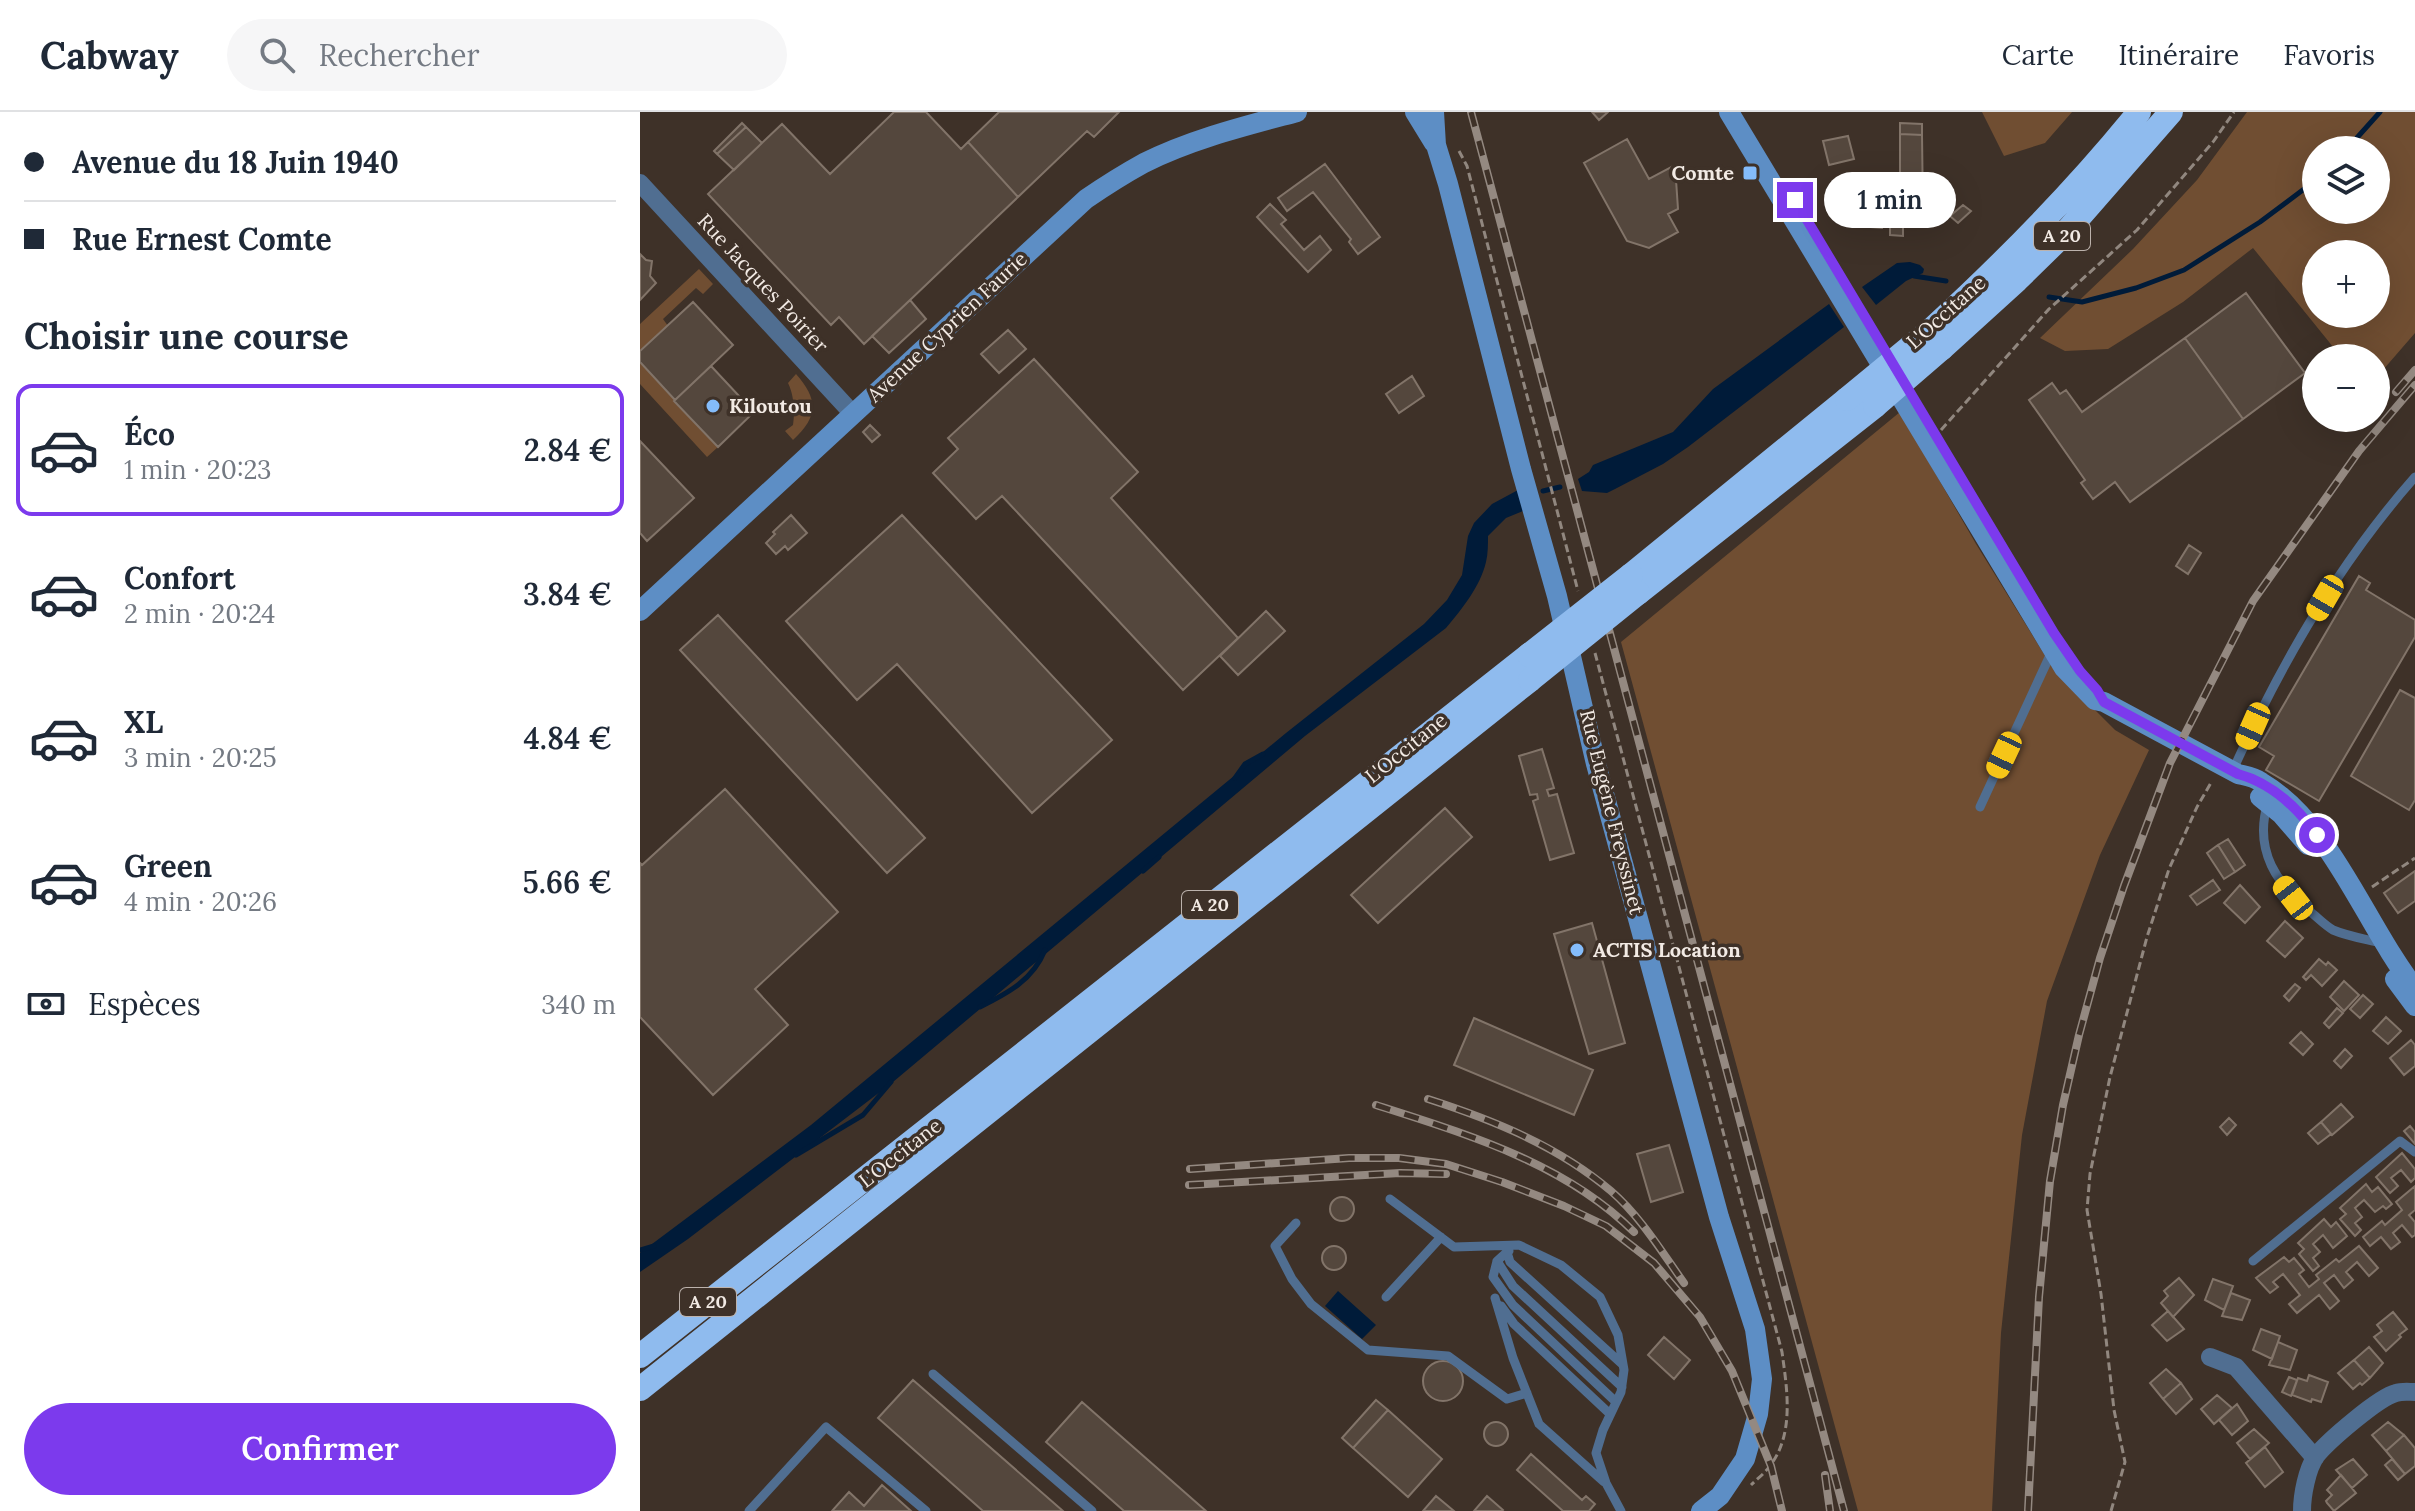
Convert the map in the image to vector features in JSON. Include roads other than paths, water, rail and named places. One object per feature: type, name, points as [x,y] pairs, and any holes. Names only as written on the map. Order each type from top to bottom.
[{"type":"highway","name":"L'Occitane","points":[[640,1356],[1529,655],[1634,584],[1875,406],[2104,155],[2139,112]]},
{"type":"highway","name":"L'Occitane","points":[[640,1389],[1530,680],[1634,584],[1847,399],[1936,339],[2067,231],[2171,112]]},
{"type":"highway","points":[[640,1335],[775,1248]]},
{"type":"highway","points":[[640,1395],[664,1370]]},
{"type":"street","name":"Avenue Cyprien Faurie","points":[[640,611],[1086,199],[1116,179],[1170,151],[1220,133],[1297,112]]},
{"type":"street","name":"Rue Eugène Freyssinet","points":[[1415,112],[1436,145]]},
{"type":"street","name":"Rue Eugène Freyssinet","points":[[1434,112],[1436,145],[1557,596],[1596,764],[1719,1217],[1755,1329],[1762,1379],[1758,1414],[1745,1459],[1720,1496],[1701,1511]]},
{"type":"street","points":[[1729,112],[2064,668],[2095,700],[2232,770],[2259,780],[2376,942],[2415,1006]]},
{"type":"street","points":[[1742,112],[2068,655],[2104,702]]},
{"type":"street","name":"Rue Jacques Poirier","points":[[640,183],[853,414]]},
{"type":"street","points":[[2270,796],[2291,805],[2310,826],[2357,897],[2376,942],[2415,988]]},
{"type":"street","points":[[2210,1357],[2236,1367],[2315,1458]]},
{"type":"street","points":[[2302,1511],[2308,1475],[2315,1458],[2333,1439],[2384,1398],[2395,1393],[2415,1392]]},
{"type":"lane","points":[[2232,770],[2263,704],[2341,572],[2415,477]]},
{"type":"lane","points":[[1980,807],[2052,651]]},
{"type":"lane","points":[[2270,796],[2263,817],[2264,846],[2274,873],[2293,898],[2332,929],[2376,942]]},
{"type":"lane","points":[[2253,1261],[2400,1141],[2415,1152]]},
{"type":"lane","points":[[1390,1199],[1454,1247],[1519,1245],[1561,1265],[1600,1297],[1618,1335],[1623,1365],[1622,1387],[1596,1453],[1606,1483],[1621,1511]]},
{"type":"lane","points":[[1296,1223],[1275,1246],[1292,1279],[1311,1304],[1368,1350],[1448,1356],[1507,1399],[1527,1393]]},
{"type":"lane","points":[[1386,1297],[1441,1237]]},
{"type":"lane","points":[[1519,1245],[1497,1261],[1493,1277],[1495,1298],[1513,1358],[1539,1424],[1606,1483]]},
{"type":"lane","points":[[1507,1252],[1510,1262],[1623,1365]]},
{"type":"lane","points":[[1497,1261],[1513,1286],[1622,1387]]},
{"type":"lane","points":[[1493,1277],[1513,1305],[1616,1402]]},
{"type":"lane","points":[[1495,1298],[1514,1324],[1610,1414]]},
{"type":"lane","points":[[933,1374],[1092,1511]]},
{"type":"lane","points":[[749,1511],[826,1427],[926,1511]]},
{"type":"water","points":[[1897,263],[1920,265],[1923,273],[1906,281],[1876,305],[1862,287]]},
{"type":"water","points":[[1829,304],[1844,327],[1688,447],[1663,464],[1607,493],[1582,491],[1578,479],[1593,465],[1673,432],[1713,389]]},
{"type":"water","points":[[1518,490],[1523,511],[1506,518],[1488,536],[1487,559],[1475,589],[1446,628],[1305,736],[893,1082],[688,1239],[640,1272],[640,1253],[811,1125],[1286,733],[1424,624],[1447,600],[1462,575],[1468,536],[1474,523],[1492,504]]},
{"type":"water","points":[[1338,1291],[1376,1325],[1362,1339],[1325,1306]]},
{"type":"waterway","points":[[2359,136],[2380,112]]},
{"type":"waterway","points":[[2049,297],[2082,302],[2136,288],[2184,270],[2260,222],[2302,190]]},
{"type":"waterway","points":[[1914,276],[1946,281]]},
{"type":"waterway","points":[[1543,491],[1560,487]]},
{"type":"waterway","points":[[1235,778],[1245,764],[1263,754]]},
{"type":"waterway","points":[[1143,871],[1159,857]]},
{"type":"waterway","points":[[980,1007],[1027,978],[1045,950]]},
{"type":"waterway","points":[[796,1155],[863,1115],[891,1082]]},
{"type":"waterway","points":[[640,1250],[654,1246]]},
{"type":"railway","points":[[1471,112],[1844,1511]]},
{"type":"railway","points":[[2396,392],[2415,370]]},
{"type":"railway","points":[[2028,1511],[2039,1297],[2050,1181],[2079,1035],[2124,886],[2170,763],[2253,601],[2359,451],[2415,385]]},
{"type":"railway","points":[[1428,1099],[1524,1136],[1591,1175],[1632,1212],[1684,1283]]},
{"type":"railway","points":[[1376,1105],[1445,1127],[1546,1169],[1607,1208],[1634,1232]]},
{"type":"railway","points":[[1190,1169],[1349,1158],[1399,1158],[1446,1164],[1564,1206],[1606,1226],[1654,1263],[1700,1317],[1732,1371],[1771,1466],[1782,1511]]},
{"type":"railway","points":[[1189,1185],[1400,1173],[1446,1174]]},
{"type":"railway","points":[[1825,1475],[1830,1511]]},
{"type":"place","name":"Comte","points":[[1750,173]]},
{"type":"place","name":"Kiloutou","points":[[713,406]]},
{"type":"place","name":"ACTIS Location","points":[[1577,950]]}]
